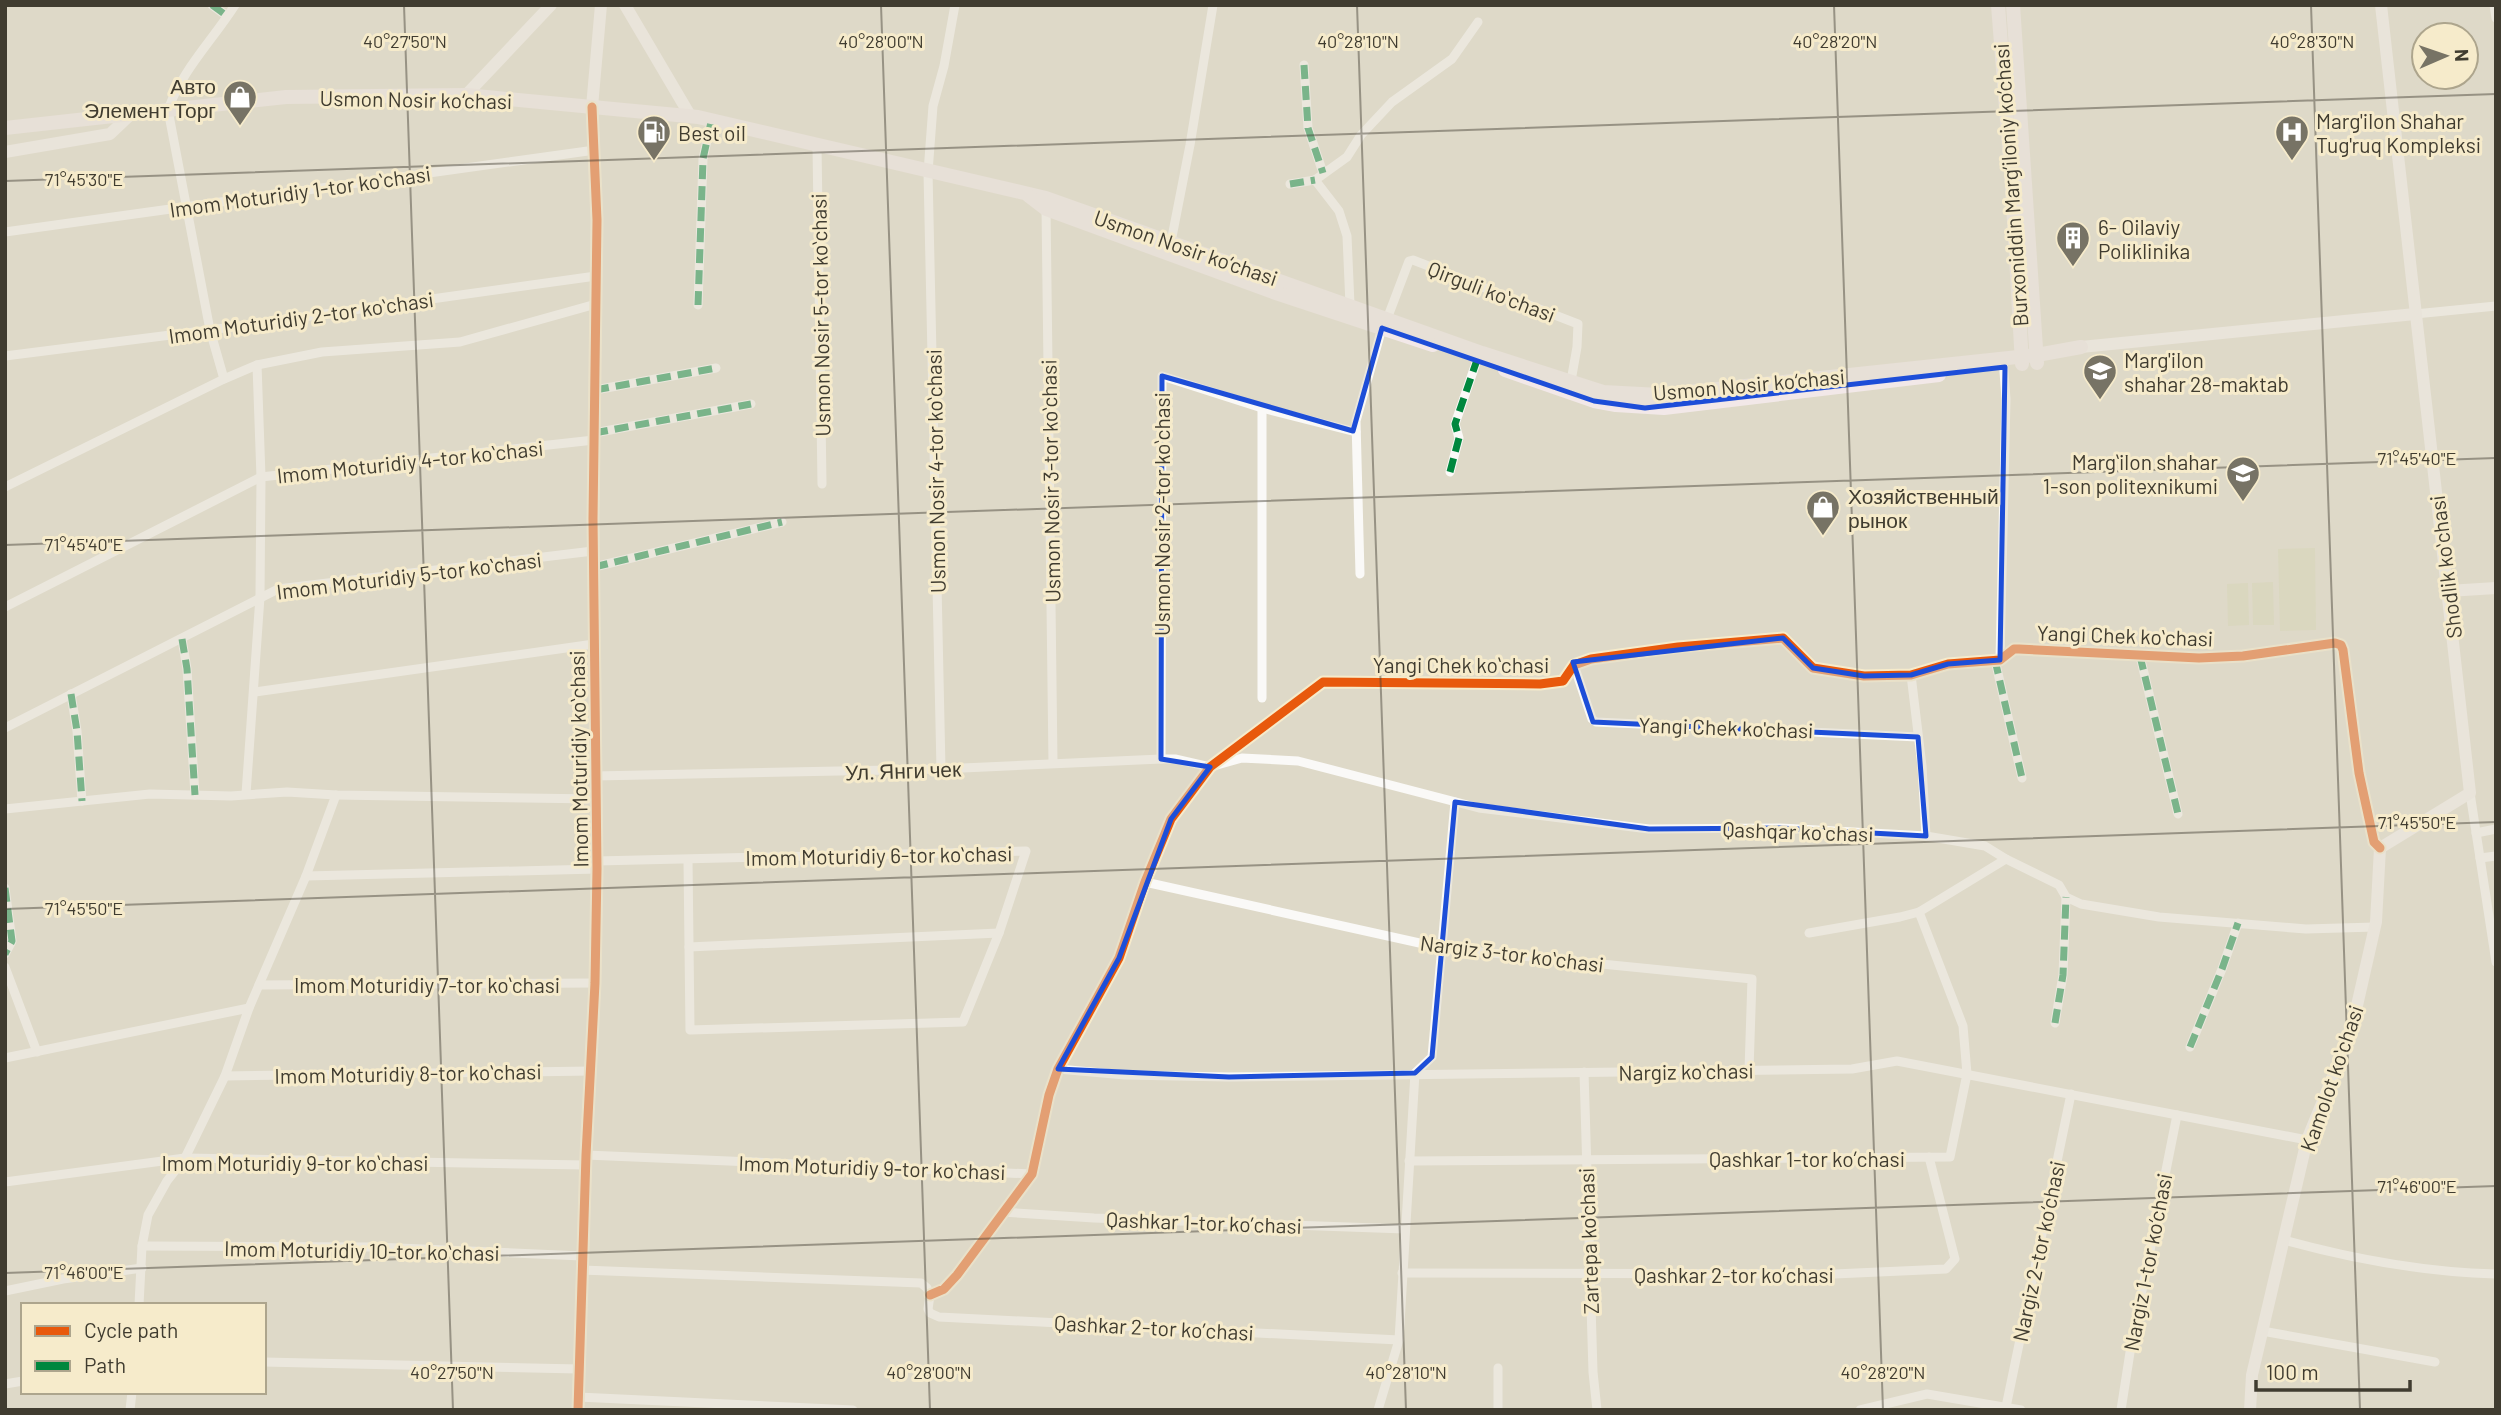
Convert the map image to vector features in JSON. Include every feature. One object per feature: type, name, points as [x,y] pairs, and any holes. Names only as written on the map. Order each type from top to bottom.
[{"type":"main road","name":"Burxoniddin Marg’iloniy ko’chasi","points":[[1998,5],[2022,361]]},
{"type":"main road","name":"Burxoniddin Marg’iloniy ko’chasi","points":[[2013,5],[2037,360]]},
{"type":"main road","name":"Usmon Nosir ko‘chasi","points":[[5,128],[286,97],[466,95],[691,117],[1028,195],[1273,292],[1385,323],[1603,392],[1661,395],[2037,360],[2081,347]]},
{"type":"main road","name":"Usmon Nosir ko‘chasi","points":[[1046,204],[1171,242],[1350,305],[1385,323]]},
{"type":"main road","name":"Usmon Nosir ko‘chasi","points":[[1428,338],[1477,360],[1594,401],[1654,408],[1722,402],[2004,363]]},
{"type":"street","points":[[212,5],[227,16]]},
{"type":"street","points":[[224,379],[210,330],[169,110],[176,89],[234,5]]},
{"type":"street","points":[[466,95],[551,5]]},
{"type":"street","name":"Imom Moturidiy koʻchasi","points":[[578,1404],[595,984],[597,865],[593,551],[596,276],[592,107],[601,5]]},
{"type":"street","points":[[625,5],[691,117]]},
{"type":"street","name":"Usmon Nosir 4-tor koʻchasi","points":[[941,769],[928,172],[933,106],[944,66],[955,5]]},
{"type":"street","points":[[1171,242],[1213,5]]},
{"type":"street","name":"Shodlik koʻchasi","points":[[2381,5],[2470,793],[2496,962]]},
{"type":"street","points":[[2494,5],[2496,18]]},
{"type":"street","points":[[1290,184],[1315,180],[1347,157],[1361,135],[1392,102],[1452,59],[1478,22]]},
{"type":"street","points":[[1304,65],[1308,128],[1323,173]]},
{"type":"street","points":[[5,152],[110,134],[130,115]]},
{"type":"street","points":[[698,305],[703,159],[711,122]]},
{"type":"street","name":"Usmon Nosir 5-tor koʻchasi","points":[[817,146],[822,484]]},
{"type":"street","name":"Imom Moturidiy 1-tor koʻchasi","points":[[5,232],[595,150]]},
{"type":"street","points":[[1315,180],[1339,211],[1347,236],[1350,305]]},
{"type":"street","name":"Usmon Nosir 3-tor koʻchasi","points":[[1046,204],[1053,763]]},
{"type":"street","name":"Qirguli koʻchasi","points":[[1385,323],[1409,261],[1413,260],[1578,324],[1572,382]]},
{"type":"street","name":"Imom Moturidiy 2-tor koʻchasi","points":[[5,356],[596,276]]},
{"type":"street","points":[[5,486],[257,365],[322,352],[460,342],[596,304]]},
{"type":"street","points":[[2415,314],[2496,306]]},
{"type":"street","name":"Usmon Nosir ko‘chasi","points":[[2081,347],[2415,314]]},
{"type":"street","points":[[1360,574],[1356,421],[1385,323]]},
{"type":"street","points":[[1450,472],[1459,438],[1455,424],[1477,360]]},
{"type":"street","points":[[2004,363],[1998,660],[2022,778]]},
{"type":"street","points":[[246,794],[260,597],[261,477],[257,365]]},
{"type":"street","points":[[595,390],[716,368]]},
{"type":"street","name":"Usmon Nosir 2-tor koʻchasi","points":[[1161,759],[1161,376],[1262,408],[1356,432]]},
{"type":"street","name":"Imom Moturidiy 4-tor koʻchasi","points":[[5,607],[261,477],[594,437],[751,404]]},
{"type":"street","points":[[1262,408],[1262,698]]},
{"type":"street","points":[[594,567],[782,522]]},
{"type":"street","name":"Imom Moturidiy 5-tor koʻchasi","points":[[5,728],[278,589],[593,551]]},
{"type":"street","points":[[2448,592],[2496,588]]},
{"type":"street","name":"Yangi Chek koʻchasi","points":[[1210,767],[1323,682],[1540,684],[1563,681],[1574,665],[1591,659],[1678,647],[1783,638],[1813,668],[1864,676],[1911,675],[1948,664],[1998,660],[2014,649],[2199,658],[2243,656],[2335,643],[2341,645],[2359,773],[2374,842],[2380,848]]},
{"type":"street","points":[[182,639],[187,669],[195,795]]},
{"type":"street","points":[[255,692],[594,644]]},
{"type":"street","points":[[2140,656],[2178,814]]},
{"type":"street","name":"Yangi Chek ko'chasi","points":[[1574,665],[1592,719],[1596,722],[1918,737]]},
{"type":"street","points":[[1911,675],[1926,836]]},
{"type":"street","points":[[72,694],[82,801]]},
{"type":"street","name":"Qashqar koʻchasi","points":[[1210,767],[1242,758],[1298,761],[1479,808],[1649,829],[1780,828],[1926,836],[1985,846],[2059,885],[2066,897],[2081,904],[2160,917],[2306,929],[2375,928]]},
{"type":"street","name":"Ул. Янги чек","points":[[595,775],[941,769],[1161,759],[1175,759],[1210,767]]},
{"type":"street","name":"Imom Moturidiy 9-tor koʻchasi","points":[[930,1295],[944,1289],[957,1275],[1031,1174],[1049,1095],[1058,1069],[1119,958],[1144,882],[1171,819],[1210,767]]},
{"type":"street","points":[[5,809],[136,794],[287,792],[596,799]]},
{"type":"street","points":[[2380,848],[2470,793]]},
{"type":"street","points":[[139,1303],[142,1246],[148,1215],[167,1181],[185,1158],[225,1076],[249,1008],[306,876],[335,795]]},
{"type":"street","points":[[1378,1410],[1399,1340],[1415,1073],[1432,1057],[1455,802]]},
{"type":"street","points":[[2476,833],[2496,829]]},
{"type":"street","name":"Kamolot koʻchasi","points":[[2250,1410],[2252,1375],[2307,1140],[2351,1032],[2375,928],[2380,848]]},
{"type":"street","name":"Imom Moturidiy 6-tor koʻchasi","points":[[306,876],[688,860],[1026,851],[999,933],[963,1022],[690,1030],[688,860]]},
{"type":"street","points":[[2480,858],[2496,856]]},
{"type":"street","points":[[1809,933],[1919,912],[2006,859]]},
{"type":"street","name":"Nargiz 3-tor koʻchasi","points":[[1144,882],[1442,948],[1752,979],[1749,1070]]},
{"type":"street","points":[[5,888],[12,941],[5,954]]},
{"type":"street","points":[[2055,1023],[2063,975],[2066,897]]},
{"type":"street","name":"Qashkar 1-tor koʼchasi","points":[[1409,1161],[1950,1157],[1967,1074],[1963,1026],[1919,912]]},
{"type":"street","points":[[2190,1047],[2238,923]]},
{"type":"street","points":[[689,947],[999,933]]},
{"type":"street","points":[[5,967],[37,1052]]},
{"type":"street","name":"Imom Moturidiy 7-tor koʻchasi","points":[[260,985],[595,984]]},
{"type":"street","points":[[5,1058],[249,1008]]},
{"type":"street","name":"Nargiz koʻchasi","points":[[1058,1069],[1125,1075],[1229,1077],[1852,1069],[1896,1061],[2307,1140]]},
{"type":"street","name":"Imom Moturidiy 8-tor koʻchasi","points":[[225,1076],[591,1071]]},
{"type":"street","name":"Zartepa ko'chasi","points":[[1584,1072],[1593,1372],[1597,1410]]},
{"type":"street","name":"Nargiz 2-tor ko‘chasi","points":[[2006,1407],[2071,1094]]},
{"type":"street","name":"Nargiz 1-tor ko‘chasi","points":[[2121,1410],[2131,1346],[2177,1115]]},
{"type":"street","name":"Qashkar 2-tor koʼchasi","points":[[1402,1273],[1834,1274],[1946,1269],[1955,1259],[1929,1157]]},
{"type":"street","name":"Imom Moturidiy 9-tor koʻchasi","points":[[5,1182],[185,1158],[586,1160],[1031,1174]]},
{"type":"street","name":"Qashkar 1-tor koʼchasi","points":[[1003,1212],[1405,1230]]},
{"type":"street","points":[[2284,1240],[2373,1262],[2461,1273],[2496,1274]]},
{"type":"street","name":"Imom Moturidiy 10-tor koʻchasi","points":[[142,1246],[375,1247],[582,1256]]},
{"type":"street","points":[[5,1291],[63,1279],[142,1268]]},
{"type":"street","points":[[582,1270],[921,1283],[930,1295]]},
{"type":"street","name":"Qashkar 2-tor koʼchasi","points":[[930,1295],[930,1313],[939,1317],[1399,1340]]},
{"type":"street","points":[[2262,1331],[2435,1362]]},
{"type":"street","points":[[266,1362],[579,1369]]},
{"type":"street","points":[[1498,1368],[1498,1410]]},
{"type":"street","points":[[1860,1410],[1927,1395],[2021,1410]]},
{"type":"street","points":[[578,1404],[853,1410]]},
{"type":"highlighted area","points":[[1382,328],[1594,401],[1645,408],[2005,367],[2000,660],[1948,664],[1911,675],[1864,676],[1813,668],[1783,638],[1573,662],[1593,722],[1918,737],[1926,836],[1780,828],[1649,829],[1455,802],[1432,1057],[1415,1073],[1229,1077],[1058,1069],[1119,958],[1171,819],[1210,767],[1161,759],[1162,376],[1353,431]]},
{"type":"green space","points":[[2315,548],[2316,630],[2280,631],[2278,549]]},
{"type":"green space","points":[[2273,582],[2274,625],[2253,625],[2252,583]]},
{"type":"green space","points":[[2248,583],[2249,625],[2228,626],[2227,584]]},
{"type":"marked path","points":[[212,5],[227,16]]},
{"type":"marked path","points":[[1304,65],[1308,128],[1323,173]]},
{"type":"marked path","points":[[698,305],[703,159],[711,122]]},
{"type":"marked path","points":[[1290,184],[1315,180]]},
{"type":"marked path","points":[[1450,472],[1459,438],[1455,424],[1477,360]]},
{"type":"marked path","points":[[595,390],[716,368]]},
{"type":"marked path","points":[[594,433],[751,404]]},
{"type":"marked path","points":[[594,567],[782,522]]},
{"type":"marked path","points":[[182,639],[187,669],[195,795]]},
{"type":"marked path","points":[[2140,656],[2178,814]]},
{"type":"marked path","points":[[1995,660],[2022,778]]},
{"type":"marked path","points":[[71,694],[77,731],[82,801]]},
{"type":"marked path","points":[[5,888],[12,941],[5,954]]},
{"type":"marked path","points":[[2055,1023],[2063,975],[2066,897]]},
{"type":"marked path","points":[[2190,1047],[2238,923]]},
{"type":"cycle path","points":[[578,1410],[597,869],[593,519],[597,220],[592,107]]},
{"type":"cycle path","points":[[930,1295],[944,1289],[957,1275],[1032,1174],[1049,1095],[1058,1069],[1119,958],[1145,882],[1171,819],[1210,767],[1323,682],[1540,684],[1563,681],[1574,665],[1591,659],[1678,647],[1783,638],[1813,668],[1864,676],[1911,675],[1948,664],[2000,660],[2014,649],[2199,658],[2243,656],[2335,643],[2341,645],[2343,650],[2359,773],[2374,842],[2380,848]]},
{"type":"place","name":"Авто Элемент Торг","points":[[240,127]]},
{"type":"place","name":"Best oil","points":[[654,162]]},
{"type":"place","name":"Marg'ilon Shahar Tug'ruq Kompleksi","points":[[2292,162]]},
{"type":"place","name":"6- Oilaviy Poliklinika","points":[[2073,268]]},
{"type":"place","name":"Marg'ilon shahar 28-maktab","points":[[2100,401]]},
{"type":"place","name":"Margʻilon shahar 1-son politexnikumi","points":[[2243,503]]},
{"type":"place","name":"Хозяйственный рынок","points":[[1823,537]]}]
